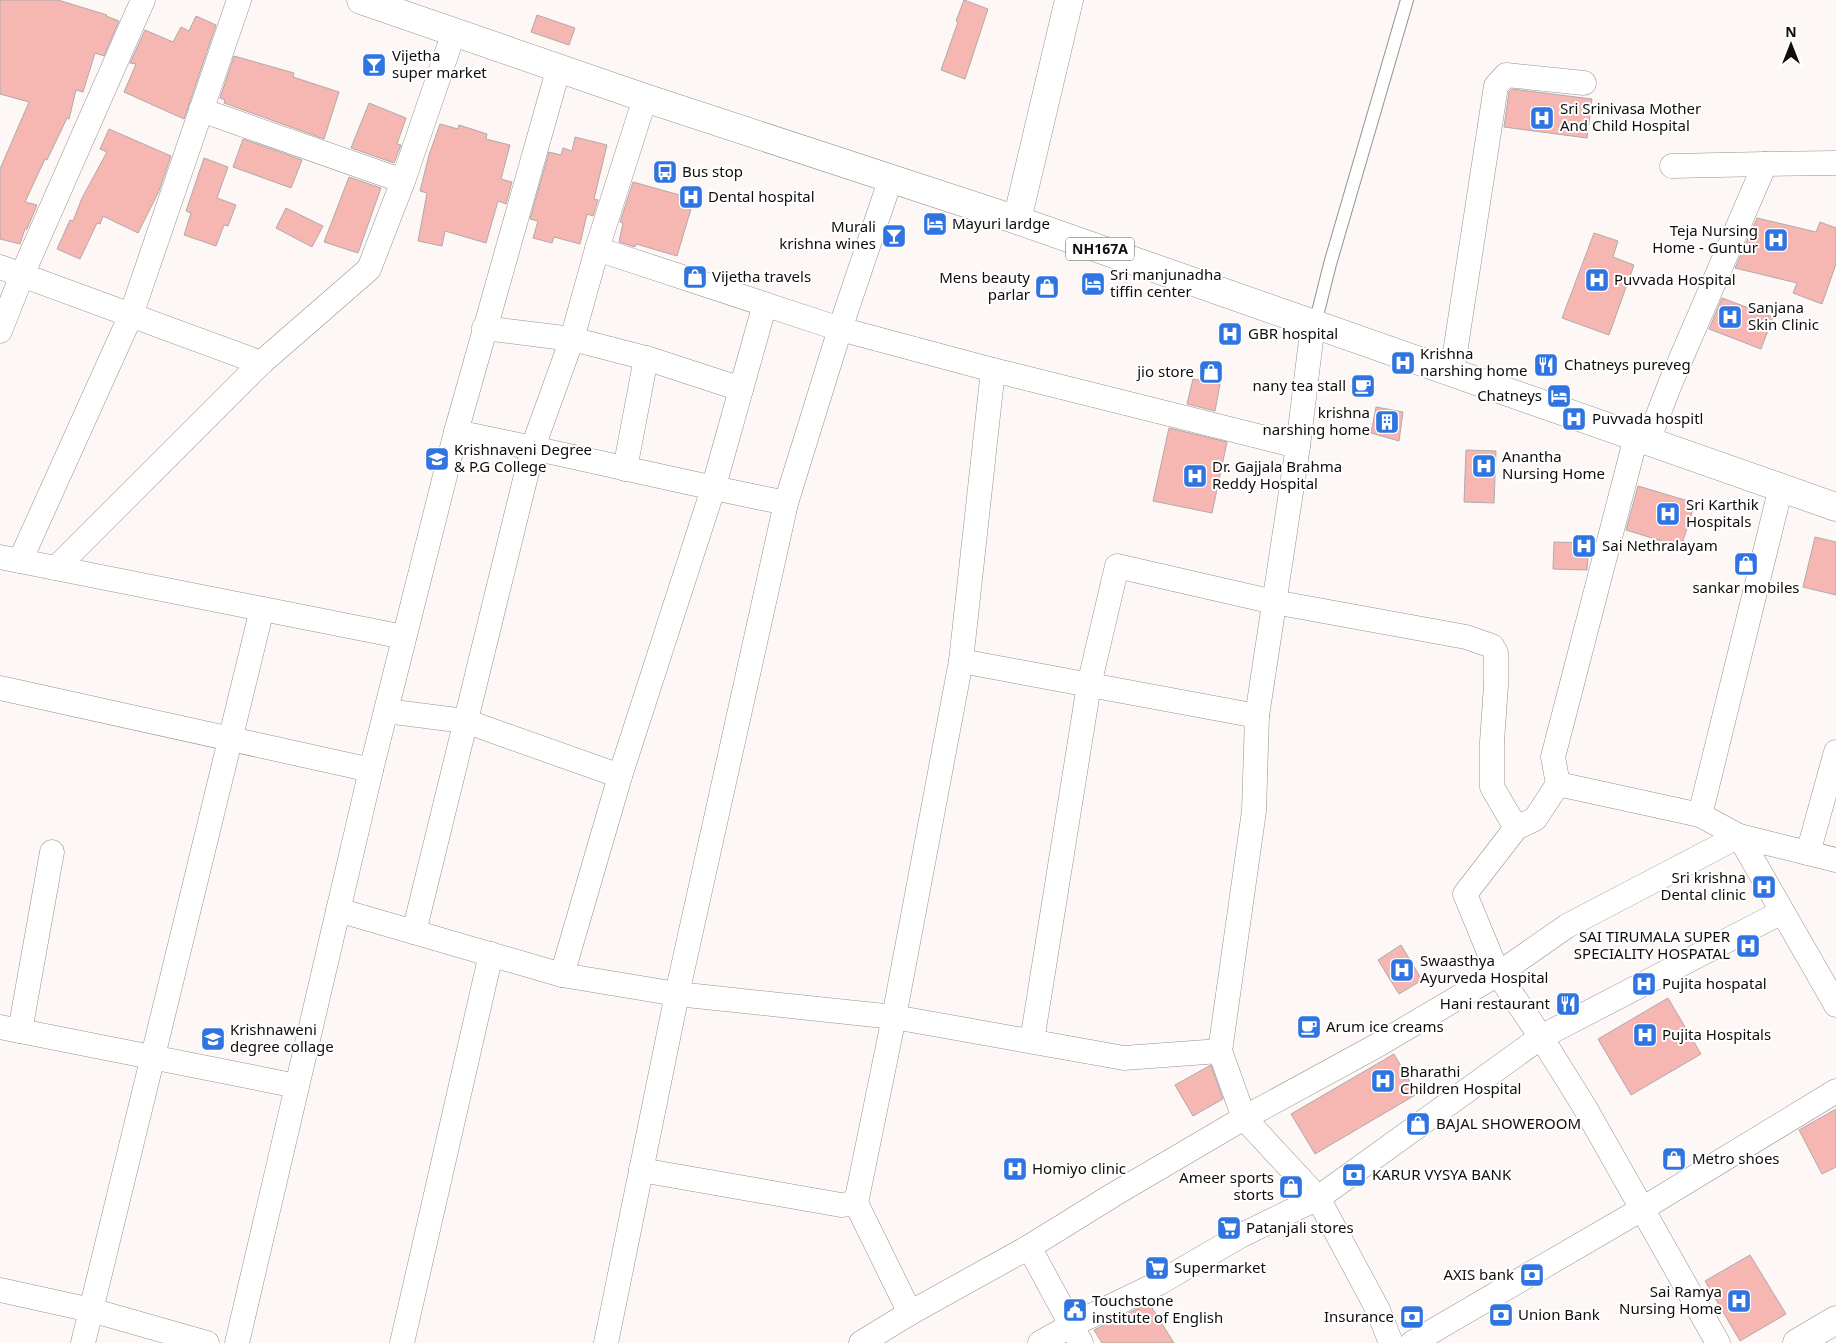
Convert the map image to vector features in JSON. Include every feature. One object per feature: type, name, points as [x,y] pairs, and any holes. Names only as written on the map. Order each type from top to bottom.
[{"type":"main road","name":"NH167A","points":[[361,0],[645,98],[1017,220],[1836,507]]},
{"type":"main road","points":[[1017,220],[1069,0]]},
{"type":"main road","points":[[1798,1343],[1836,1320]]},
{"type":"street","points":[[0,331],[22,275],[143,0]]},
{"type":"street","points":[[239,0],[131,315],[10,559],[404,637]]},
{"type":"street","points":[[56,568],[261,363],[369,269],[403,181],[454,32]]},
{"type":"street","points":[[236,1343],[404,637],[484,328],[559,67]]},
{"type":"street","points":[[1452,372],[1496,86],[1506,75],[1584,83]]},
{"type":"street","points":[[414,932],[533,447],[572,339],[645,98]]},
{"type":"street","points":[[201,110],[403,181]]},
{"type":"street","points":[[1672,166],[1836,163]]},
{"type":"street","points":[[1718,1343],[1589,1114],[1541,1037],[1498,974],[1465,894],[1516,828],[1535,819],[1558,784],[1553,757],[1642,439],[1674,374],[1765,164]]},
{"type":"street","points":[[606,1343],[677,994],[786,503],[840,329],[891,178]]},
{"type":"street","points":[[598,249],[840,329],[993,370],[1298,446]]},
{"type":"street","points":[[0,267],[261,363]]},
{"type":"street","points":[[562,975],[620,776],[713,489],[765,304]]},
{"type":"street","points":[[1314,324],[1298,446],[1257,716],[1254,811],[1220,1051],[1244,1118],[1318,1198],[1378,1310],[1391,1343]]},
{"type":"street","points":[[484,328],[572,339],[646,358],[741,389]]},
{"type":"street","points":[[625,469],[646,358]]},
{"type":"street","points":[[910,1313],[856,1203],[894,1018],[961,661],[993,370]]},
{"type":"street","points":[[456,432],[533,447],[713,489],[786,503]]},
{"type":"street","points":[[1700,815],[1781,487]]},
{"type":"street","points":[[1032,1041],[1089,684],[1117,566],[1274,602],[1466,637],[1492,646],[1496,653],[1492,787],[1516,828]]},
{"type":"street","points":[[83,1343],[262,609]]},
{"type":"street","points":[[961,661],[1257,716]]},
{"type":"street","points":[[0,688],[371,770]]},
{"type":"street","points":[[386,711],[465,721],[620,776]]},
{"type":"street","points":[[1808,853],[1836,752]]},
{"type":"street","points":[[1558,784],[1700,815],[1740,836],[1836,860]]},
{"type":"street","points":[[1740,836],[1836,1005]]},
{"type":"street","points":[[861,1343],[910,1313],[1029,1247],[1244,1118],[1376,1046],[1498,974],[1566,926],[1740,836]]},
{"type":"street","points":[[52,852],[10,1029],[297,1086]]},
{"type":"street","points":[[338,910],[562,975],[677,994],[894,1018],[1124,1058],[1220,1051]]},
{"type":"street","points":[[1040,1343],[1076,1334],[1159,1282],[1240,1236],[1318,1198],[1541,1037],[1782,912]]},
{"type":"street","points":[[402,1343],[491,954]]},
{"type":"street","points":[[1412,1343],[1642,1209],[1836,1091]]},
{"type":"street","points":[[641,1170],[841,1205],[856,1203]]},
{"type":"street","points":[[1029,1247],[1076,1334]]},
{"type":"street","points":[[0,1290],[91,1310],[207,1343]]},
{"type":"lane","points":[[1314,324],[1407,0]]},
{"type":"building","points":[[0,0],[58,0],[107,15],[119,21],[104,56],[95,53],[83,92],[76,90],[69,119],[67,118],[47,160],[45,159],[25,202],[37,205],[20,244],[0,239],[0,169],[29,102],[0,94]]},
{"type":"building","points":[[964,0],[988,9],[965,79],[941,70]]},
{"type":"building","points":[[537,15],[575,28],[569,45],[531,32]]},
{"type":"building","points":[[196,16],[216,25],[184,119],[124,92],[136,64],[130,63],[145,30],[173,42],[181,27],[189,31]]},
{"type":"building","points":[[234,56],[294,73],[293,77],[339,92],[324,139],[224,103],[225,100],[220,98]]},
{"type":"building","points":[[1512,89],[1592,99],[1587,138],[1504,127],[1509,92]]},
{"type":"building","points":[[369,103],[406,118],[397,144],[401,145],[394,163],[351,148]]},
{"type":"building","points":[[440,124],[458,129],[459,125],[487,134],[486,139],[510,145],[501,179],[512,182],[506,204],[498,201],[486,243],[445,231],[442,246],[418,241],[427,193],[420,191],[429,155]]},
{"type":"building","points":[[109,129],[171,156],[159,191],[138,233],[103,216],[100,224],[97,223],[80,259],[57,249],[70,220],[73,221],[82,198],[107,152],[100,149]]},
{"type":"building","points":[[575,137],[607,145],[594,199],[598,200],[593,216],[587,214],[580,244],[554,237],[552,243],[533,238],[538,221],[530,219],[549,152],[561,155],[563,148],[572,151]]},
{"type":"building","points":[[243,139],[302,160],[291,188],[233,167]]},
{"type":"building","points":[[204,158],[228,167],[217,198],[236,205],[228,226],[224,225],[216,246],[184,235],[191,213],[186,211]]},
{"type":"building","points":[[349,177],[381,188],[358,253],[324,242]]},
{"type":"building","points":[[633,182],[694,199],[677,256],[636,244],[635,247],[619,242],[623,223],[620,222]]},
{"type":"building","points":[[286,208],[323,226],[312,247],[276,228]]},
{"type":"building","points":[[1757,218],[1816,232],[1820,222],[1836,228],[1836,264],[1822,304],[1793,293],[1797,283],[1735,268]]},
{"type":"building","points":[[1594,233],[1618,241],[1613,257],[1634,265],[1609,335],[1562,318]]},
{"type":"building","points":[[1722,298],[1773,317],[1761,349],[1709,329]]},
{"type":"building","points":[[1193,379],[1220,384],[1215,411],[1187,404]]},
{"type":"building","name":"krishna narshing home","points":[[1376,407],[1403,412],[1399,441],[1371,433]]},
{"type":"building","points":[[1169,428],[1227,442],[1212,513],[1153,501]]},
{"type":"building","points":[[1466,450],[1496,451],[1494,503],[1464,502]]},
{"type":"building","points":[[1638,486],[1695,503],[1681,547],[1626,530]]},
{"type":"building","points":[[1815,537],[1836,542],[1836,595],[1803,587]]},
{"type":"building","points":[[1554,542],[1589,543],[1587,570],[1553,569]]},
{"type":"building","points":[[1401,945],[1422,980],[1399,994],[1378,960]]},
{"type":"building","points":[[1668,998],[1701,1054],[1631,1095],[1598,1039]]},
{"type":"building","points":[[1394,1054],[1417,1094],[1315,1154],[1291,1114]]},
{"type":"building","points":[[1211,1065],[1223,1099],[1193,1116],[1175,1085]]},
{"type":"building","points":[[1836,1109],[1836,1167],[1822,1174],[1799,1130]]},
{"type":"building","points":[[1750,1255],[1786,1314],[1740,1341],[1705,1281]]},
{"type":"building","points":[[1149,1303],[1174,1343],[1102,1343],[1094,1330]]},
{"type":"place","name":"Vijetha super market","points":[[374,65]]},
{"type":"place","name":"Sri Srinivasa Mother And Child Hospital","points":[[1542,118]]},
{"type":"place","name":"Bus stop","points":[[665,172]]},
{"type":"place","name":"Dental hospital","points":[[691,197]]},
{"type":"place","name":"Mayuri lardge","points":[[935,224]]},
{"type":"place","name":"Murali krishna wines","points":[[894,236]]},
{"type":"place","name":"Teja Nursing Home - Guntur","points":[[1776,240]]},
{"type":"place","name":"Vijetha travels","points":[[695,277]]},
{"type":"place","name":"Puvvada Hospital","points":[[1597,280]]},
{"type":"place","name":"Sri manjunadha tiffin center","points":[[1093,284]]},
{"type":"place","name":"Mens beauty parlar","points":[[1047,287]]},
{"type":"place","name":"Sanjana Skin Clinic","points":[[1730,317]]},
{"type":"place","name":"GBR hospital","points":[[1230,334]]},
{"type":"place","name":"Krishna narshing home","points":[[1403,363]]},
{"type":"place","name":"Chatneys pureveg","points":[[1546,365]]},
{"type":"place","name":"jio store","points":[[1211,372]]},
{"type":"place","name":"nany tea stall","points":[[1363,386]]},
{"type":"place","name":"Chatneys","points":[[1559,396]]},
{"type":"place","name":"Puvvada hospitl","points":[[1574,419]]},
{"type":"place","name":"krishna narshing home","points":[[1387,422]]},
{"type":"place","name":"Krishnaveni Degree & P.G College","points":[[437,459]]},
{"type":"place","name":"Anantha Nursing Home","points":[[1484,466]]},
{"type":"place","name":"Dr. Gajjala Brahma Reddy Hospital","points":[[1195,476]]},
{"type":"place","name":"Sri Karthik Hospitals","points":[[1668,514]]},
{"type":"place","name":"Sai Nethralayam","points":[[1584,546]]},
{"type":"place","name":"sankar mobiles","points":[[1746,564]]},
{"type":"place","name":"Sri krishna Dental clinic","points":[[1764,887]]},
{"type":"place","name":"SAI TIRUMALA SUPER SPECIALITY HOSPATAL","points":[[1748,946]]},
{"type":"place","name":"Swaasthya Ayurveda Hospital","points":[[1402,970]]},
{"type":"place","name":"Pujita hospatal","points":[[1644,984]]},
{"type":"place","name":"Hani restaurant","points":[[1568,1004]]},
{"type":"place","name":"Arum ice creams","points":[[1309,1027]]},
{"type":"place","name":"Pujita Hospitals","points":[[1645,1035]]},
{"type":"place","name":"Krishnaweni degree collage","points":[[213,1039]]},
{"type":"place","name":"Bharathi Children Hospital","points":[[1383,1081]]},
{"type":"place","name":"BAJAL SHOWEROOM","points":[[1418,1124]]},
{"type":"place","name":"Metro shoes","points":[[1674,1159]]},
{"type":"place","name":"Homiyo clinic","points":[[1015,1169]]},
{"type":"place","name":"KARUR VYSYA BANK","points":[[1354,1175]]},
{"type":"place","name":"Ameer sports storts","points":[[1291,1187]]},
{"type":"place","name":"Patanjali stores","points":[[1229,1228]]},
{"type":"place","name":"Supermarket","points":[[1157,1268]]},
{"type":"place","name":"AXIS bank","points":[[1532,1275]]},
{"type":"place","name":"Sai Ramya Nursing Home","points":[[1739,1301]]},
{"type":"place","name":"Touchstone institute of English","points":[[1075,1310]]},
{"type":"place","name":"Union Bank","points":[[1501,1315]]},
{"type":"place","name":"Insurance","points":[[1412,1317]]}]
